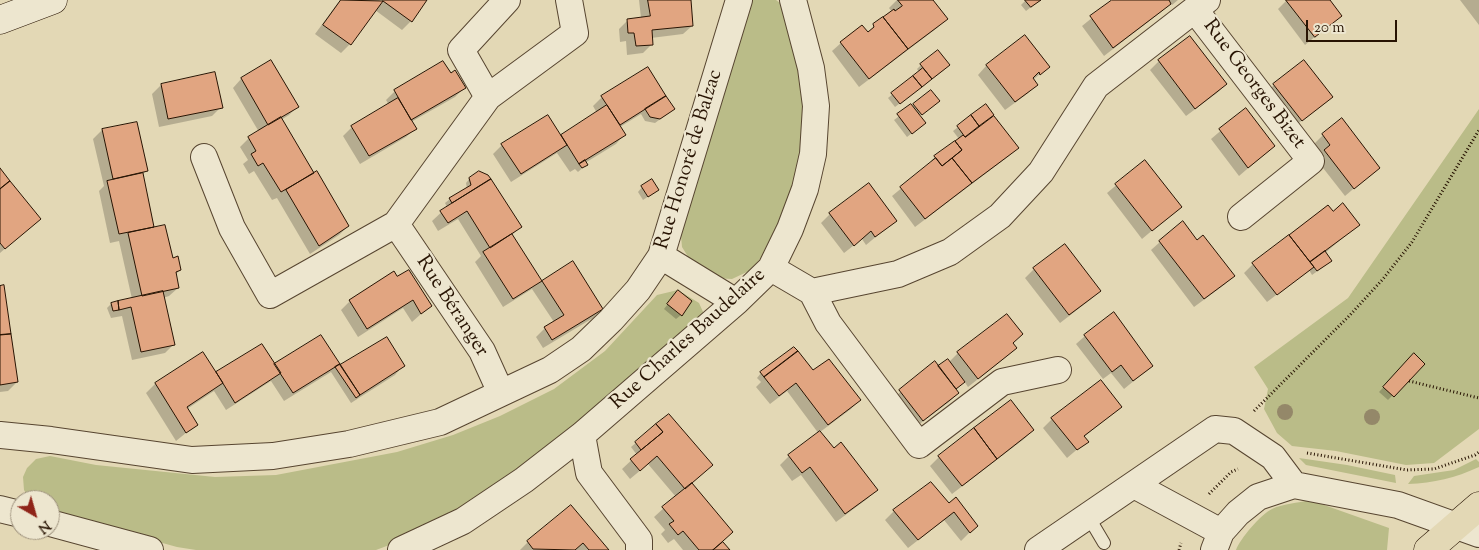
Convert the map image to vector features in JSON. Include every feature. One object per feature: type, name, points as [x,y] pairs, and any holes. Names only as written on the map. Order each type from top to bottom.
[{"type":"main road","points":[[1428,550],[1468,530],[1479,506]]},
{"type":"street","points":[[0,20],[53,0]]},
{"type":"street","points":[[488,97],[461,50],[507,0]]},
{"type":"street","points":[[204,157],[232,228],[270,295],[396,224],[488,97],[575,33],[569,0]]},
{"type":"street","name":"Rue Honoré de Balzac","points":[[0,435],[51,440],[192,460],[273,456],[349,444],[440,422],[550,370],[581,349],[611,320],[638,290],[661,256],[739,0]]},
{"type":"street","name":"Rue Charles Baudelaire","points":[[401,550],[463,521],[524,480],[582,435],[736,302],[771,268],[790,229],[805,189],[813,154],[816,106],[811,68],[793,0]]},
{"type":"street","name":"Rue Georges Bizet","points":[[812,292],[898,274],[950,252],[1000,216],[1041,172],[1096,86],[1201,5],[1311,161],[1240,217]]},
{"type":"street","name":"Rue Béranger","points":[[396,224],[482,351],[501,393]]},
{"type":"street","points":[[661,256],[736,302]]},
{"type":"street","points":[[771,268],[812,292],[828,323],[919,445],[1002,382],[1058,370]]},
{"type":"street","points":[[1038,550],[1215,428],[1234,430],[1273,457],[1294,485]]},
{"type":"street","points":[[582,435],[589,472],[638,540],[638,550]]},
{"type":"street","points":[[1134,485],[1218,541],[1238,513],[1258,497],[1294,485],[1398,505],[1468,530]]},
{"type":"street","points":[[60,526],[150,550]]},
{"type":"lane","points":[[1088,516],[1104,542]]},
{"type":"path","points":[[1234,430],[1343,322],[1383,279],[1412,242],[1479,130]]},
{"type":"path","points":[[1408,381],[1479,398]]},
{"type":"path","points":[[1304,453],[1407,470],[1434,469],[1479,452]]},
{"type":"path","points":[[1205,499],[1214,487],[1231,472],[1244,466]]},
{"type":"green space","points":[[752,0],[776,0],[784,6],[809,110],[805,158],[773,242],[751,270],[732,279],[714,278],[695,268],[682,247],[680,225],[739,26]]},
{"type":"green space","points":[[1479,109],[1479,429],[1434,463],[1406,465],[1336,451],[1292,446],[1277,433],[1264,409],[1268,389],[1254,367],[1348,298]]},
{"type":"green space","points":[[678,290],[699,303],[704,314],[576,433],[432,529],[376,550],[196,550],[177,547],[60,515],[60,490],[24,490],[23,477],[27,468],[36,459],[50,456],[96,465],[215,477],[276,475],[397,452],[453,435],[500,416],[554,389],[605,351],[657,295]]},
{"type":"green space","points":[[1299,458],[1395,475],[1396,483],[1306,465]]},
{"type":"green space","points":[[1476,459],[1479,462],[1479,467],[1461,474],[1436,481],[1408,484],[1414,476],[1454,470]]},
{"type":"green space","points":[[1310,500],[1389,528],[1387,550],[1236,550],[1251,527],[1267,512],[1280,506]]},
{"type":"building","points":[[341,0],[383,1],[351,45],[323,25]]},
{"type":"building","points":[[384,0],[427,0],[412,22]]},
{"type":"building","points":[[648,0],[691,0],[693,26],[652,30],[653,45],[636,46],[634,33],[628,33],[627,19],[650,16]]},
{"type":"building","points":[[898,0],[933,0],[948,19],[908,49],[883,17],[902,6]]},
{"type":"building","points":[[1025,0],[1041,0],[1031,7]]},
{"type":"building","points":[[1112,0],[1169,0],[1171,4],[1113,48],[1090,16]]},
{"type":"building","points":[[1286,0],[1330,0],[1342,16],[1315,37]]},
{"type":"building","points":[[883,17],[908,49],[869,79],[840,42],[862,25],[868,32],[874,27],[873,24]]},
{"type":"building","points":[[1025,35],[1050,67],[1040,75],[1039,72],[1033,78],[1038,85],[1015,102],[986,65]]},
{"type":"building","points":[[1190,36],[1227,84],[1195,109],[1158,60]]},
{"type":"building","points":[[938,50],[950,65],[932,79],[920,64]]},
{"type":"building","points":[[271,60],[299,107],[268,125],[241,78]]},
{"type":"building","points":[[1304,60],[1333,97],[1302,121],[1273,84]]},
{"type":"building","points":[[443,61],[451,73],[455,70],[466,88],[411,120],[394,90]]},
{"type":"building","points":[[648,67],[666,96],[620,125],[601,96]]},
{"type":"building","points":[[923,68],[932,79],[922,87],[913,76]]},
{"type":"building","points":[[215,72],[223,108],[168,119],[161,84]]},
{"type":"building","points":[[913,76],[922,87],[900,104],[891,93]]},
{"type":"building","points":[[931,90],[940,101],[922,115],[913,104]]},
{"type":"building","points":[[666,96],[675,109],[660,119],[650,117],[645,109]]},
{"type":"building","points":[[398,98],[417,129],[369,156],[351,126]]},
{"type":"building","points":[[911,104],[926,123],[912,134],[897,114]]},
{"type":"building","points":[[986,104],[994,115],[979,126],[971,115]]},
{"type":"building","points":[[607,105],[626,135],[579,164],[561,135]]},
{"type":"building","points":[[1246,108],[1275,146],[1248,168],[1219,129]]},
{"type":"building","points":[[548,115],[567,145],[521,174],[501,144]]},
{"type":"building","points":[[971,115],[979,126],[965,137],[957,126]]},
{"type":"building","points":[[994,116],[1019,148],[972,183],[952,158],[962,150],[955,141],[963,135],[965,137]]},
{"type":"building","points":[[281,117],[314,173],[281,192],[263,163],[258,166],[251,154],[256,151],[248,137]]},
{"type":"building","points":[[1342,118],[1380,168],[1354,189],[1324,150],[1330,145],[1322,134]]},
{"type":"building","points":[[137,122],[148,171],[113,179],[102,129]]},
{"type":"building","points":[[955,141],[962,150],[942,166],[934,156]]},
{"type":"building","points":[[936,158],[942,166],[952,158],[972,183],[925,219],[900,187]]},
{"type":"building","points":[[585,160],[588,165],[582,168],[579,164]]},
{"type":"building","points":[[1145,160],[1182,207],[1152,231],[1115,184]]},
{"type":"building","points":[[0,168],[10,181],[0,189]]},
{"type":"building","points":[[317,171],[349,226],[319,246],[286,190]]},
{"type":"building","points":[[479,171],[488,175],[491,179],[452,203],[449,198],[471,185],[469,178]]},
{"type":"building","points":[[143,173],[154,227],[119,234],[107,181]]},
{"type":"building","points":[[491,179],[522,227],[490,248],[467,211],[448,223],[440,211]]},
{"type":"building","points":[[652,179],[659,190],[648,197],[641,186]]},
{"type":"building","points":[[10,181],[41,219],[5,249],[0,243],[0,189]]},
{"type":"building","points":[[869,183],[897,221],[875,237],[871,231],[854,246],[829,213]]},
{"type":"building","points":[[1343,203],[1360,225],[1310,262],[1289,235],[1328,205],[1333,211]]},
{"type":"building","points":[[1183,221],[1197,240],[1203,235],[1235,276],[1204,299],[1159,241]]},
{"type":"building","points":[[165,225],[173,258],[178,256],[181,270],[176,272],[179,288],[142,296],[128,233]]},
{"type":"building","points":[[512,234],[542,281],[513,299],[483,252]]},
{"type":"building","points":[[1289,235],[1314,267],[1277,295],[1252,263]]},
{"type":"building","points":[[1065,244],[1101,291],[1069,315],[1033,268]]},
{"type":"building","points":[[1325,251],[1332,261],[1317,271],[1310,262]]},
{"type":"building","points":[[573,261],[603,309],[552,340],[544,327],[564,315],[542,281]]},
{"type":"building","points":[[409,270],[432,306],[421,314],[413,300],[367,329],[349,300],[394,271],[397,276]]},
{"type":"building","points":[[4,285],[11,334],[0,335],[0,286]]},
{"type":"building","points":[[678,290],[692,301],[682,316],[667,304]]},
{"type":"building","points":[[163,291],[175,345],[141,352],[131,307],[119,310],[118,301]]},
{"type":"building","points":[[118,301],[119,310],[113,311],[111,303]]},
{"type":"building","points":[[1114,312],[1153,366],[1133,381],[1121,365],[1112,372],[1084,335]]},
{"type":"building","points":[[1007,314],[1023,334],[1013,343],[1017,348],[978,379],[957,352]]},
{"type":"building","points":[[11,334],[18,382],[0,385],[0,335]]},
{"type":"building","points":[[321,335],[340,364],[293,393],[274,364]]},
{"type":"building","points":[[387,337],[405,366],[360,395],[340,365]]},
{"type":"building","points":[[262,344],[281,373],[235,403],[216,372]]},
{"type":"building","points":[[794,347],[798,351],[764,377],[760,372]]},
{"type":"building","points":[[798,351],[813,370],[829,359],[861,400],[828,425],[796,383],[779,396],[764,377]]},
{"type":"building","points":[[203,352],[223,383],[187,407],[198,425],[186,433],[155,383]]},
{"type":"building","points":[[1414,353],[1425,364],[1394,397],[1383,387]]},
{"type":"building","points":[[948,359],[965,382],[956,389],[938,366]]},
{"type":"building","points":[[935,361],[959,393],[923,421],[899,390]]},
{"type":"building","points":[[340,364],[360,395],[356,398],[335,367]]},
{"type":"building","points":[[1101,380],[1122,407],[1084,436],[1089,442],[1077,450],[1051,418]]},
{"type":"building","points":[[1011,400],[1034,430],[997,459],[974,428]]},
{"type":"building","points":[[669,414],[713,465],[685,489],[657,456],[640,471],[630,459],[663,432],[656,424]]},
{"type":"building","points":[[656,424],[663,432],[641,450],[635,442]]},
{"type":"building","points":[[974,428],[997,459],[962,486],[938,456]]},
{"type":"building","points":[[820,431],[834,448],[841,442],[878,490],[845,514],[810,467],[802,473],[788,455]]},
{"type":"building","points":[[931,482],[949,503],[956,497],[978,526],[970,533],[954,512],[918,540],[893,510]]},
{"type":"building","points":[[692,483],[733,532],[713,550],[699,550],[683,531],[678,535],[669,524],[674,521],[662,507]]},
{"type":"building","points":[[571,505],[609,550],[589,550],[583,543],[575,550],[533,549],[527,541]]},
{"type":"building","points":[[723,542],[730,550],[713,550]]}]
